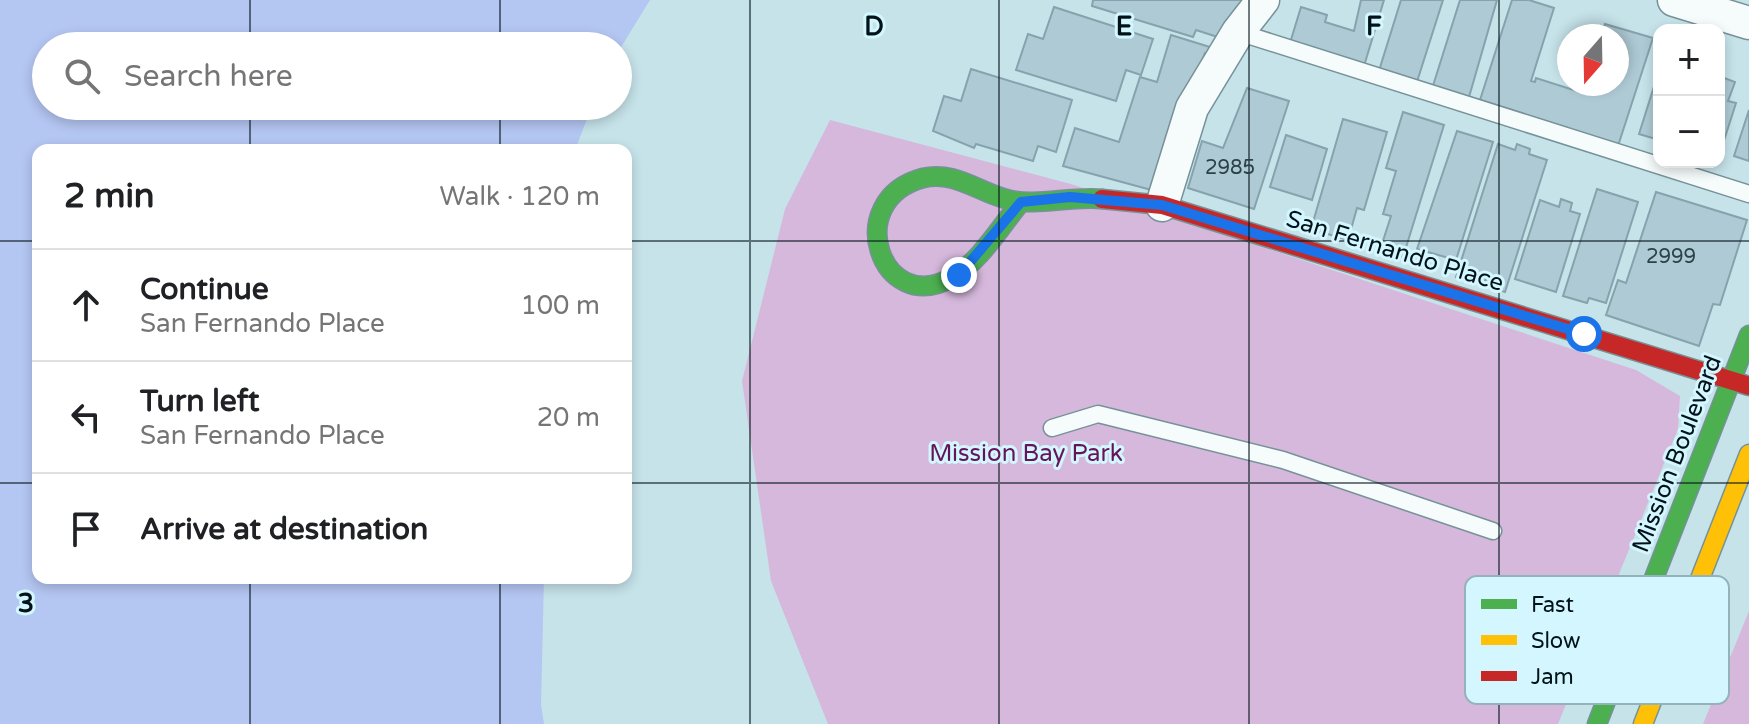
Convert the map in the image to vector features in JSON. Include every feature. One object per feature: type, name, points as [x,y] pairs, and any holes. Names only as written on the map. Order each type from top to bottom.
[{"type":"street","points":[[1162,205],[1192,108],[1238,32],[1263,0]]},
{"type":"street","points":[[1674,0],[1749,23]]},
{"type":"street","name":"San Fernando Place","points":[[1021,202],[995,229],[978,256],[959,275],[939,286],[912,285],[887,269],[876,251],[876,222],[891,196],[909,183],[946,177],[1021,202],[1070,197],[1162,205],[1740,383]]},
{"type":"street","name":"Mission Boulevard","points":[[1659,576],[1740,383],[1749,335]]},
{"type":"street","points":[[1701,576],[1749,454]]},
{"type":"street","name":"Mission Boulevard","points":[[1597,724],[1605,704]]},
{"type":"street","points":[[1643,724],[1651,704]]},
{"type":"lane","points":[[1238,32],[1749,194]]},
{"type":"lane","points":[[1052,428],[1098,414],[1283,460],[1493,531]]},
{"type":"green space","name":"Mission Bay Park","points":[[830,120],[1071,184],[1636,370],[1680,396],[1678,429],[1618,576],[1465,576],[1465,704],[1566,704],[1558,724],[828,724],[771,581],[742,381],[785,209]]},
{"type":"green space","points":[[1749,611],[1749,724],[1703,724],[1711,704],[1729,704],[1729,660]]},
{"type":"water","points":[[0,0],[650,0],[630,32],[32,32],[32,120],[587,120],[577,144],[32,144],[32,584],[544,584],[541,705],[544,724],[0,724]]},
{"type":"building","points":[[1093,0],[1249,0],[1227,40],[1196,30],[1193,37],[1092,6]]},
{"type":"building","points":[[1361,0],[1384,0],[1364,66],[1290,43],[1301,7],[1327,15],[1325,22],[1354,31]]},
{"type":"building","points":[[1401,0],[1443,0],[1415,88],[1378,74]]},
{"type":"building","points":[[1460,0],[1497,0],[1467,104],[1431,92]]},
{"type":"building","points":[[1512,0],[1529,0],[1554,8],[1531,81],[1535,82],[1536,78],[1557,85],[1557,96],[1629,96],[1629,31],[1653,38],[1617,149],[1567,133],[1568,128],[1480,100]]},
{"type":"building","points":[[1054,7],[1153,39],[1141,75],[1126,70],[1116,101],[1016,70],[1028,34],[1043,39]]},
{"type":"building","points":[[1171,35],[1213,48],[1211,55],[1205,53],[1155,191],[1063,166],[1075,128],[1119,142],[1140,77],[1157,82]]},
{"type":"building","points":[[971,69],[1072,100],[1056,152],[1038,146],[1033,161],[976,144],[974,148],[933,131],[944,96],[961,101]]},
{"type":"building","points":[[1725,78],[1735,82],[1728,101],[1736,103],[1725,137]]},
{"type":"building","points":[[1247,88],[1289,101],[1254,209],[1188,188],[1202,141],[1223,148]]},
{"type":"building","points":[[1653,90],[1653,138],[1639,134]]},
{"type":"building","points":[[1749,110],[1749,161],[1734,156]]},
{"type":"building","points":[[1403,112],[1444,125],[1403,257],[1380,250],[1391,216],[1383,214],[1396,171],[1386,168]]},
{"type":"building","points":[[1343,119],[1387,132],[1364,210],[1357,208],[1348,240],[1311,229]]},
{"type":"building","points":[[1457,131],[1493,142],[1456,260],[1417,249]]},
{"type":"building","points":[[1286,135],[1327,149],[1312,200],[1270,187]]},
{"type":"building","points":[[1498,144],[1515,150],[1517,144],[1530,149],[1529,154],[1547,160],[1505,292],[1483,285],[1486,279],[1478,276],[1476,283],[1456,277]]},
{"type":"building","points":[[1597,189],[1638,202],[1606,303],[1589,298],[1587,303],[1563,296]]},
{"type":"building","points":[[1656,192],[1747,220],[1720,305],[1713,304],[1699,346],[1606,315],[1618,280],[1626,283]]},
{"type":"building","points":[[1561,199],[1572,203],[1570,211],[1580,214],[1556,292],[1515,279],[1540,200],[1559,207]]},
{"type":"traffic: fast","points":[[1021,202],[980,254],[951,278],[926,286],[906,282],[890,269],[880,251],[877,230],[883,208],[898,190],[923,178],[946,177],[1020,202],[1102,199]]},
{"type":"traffic: fast","points":[[1655,576],[1749,335]]},
{"type":"traffic: fast","points":[[1597,724],[1605,704]]},
{"type":"traffic: slow","points":[[1701,576],[1749,454]]},
{"type":"traffic: slow","points":[[1643,724],[1651,704]]},
{"type":"traffic: jam","points":[[1102,199],[1162,205],[1749,386]]},
{"type":"route","points":[[959,275],[1021,202],[1070,197],[1162,205],[1584,334]]}]
